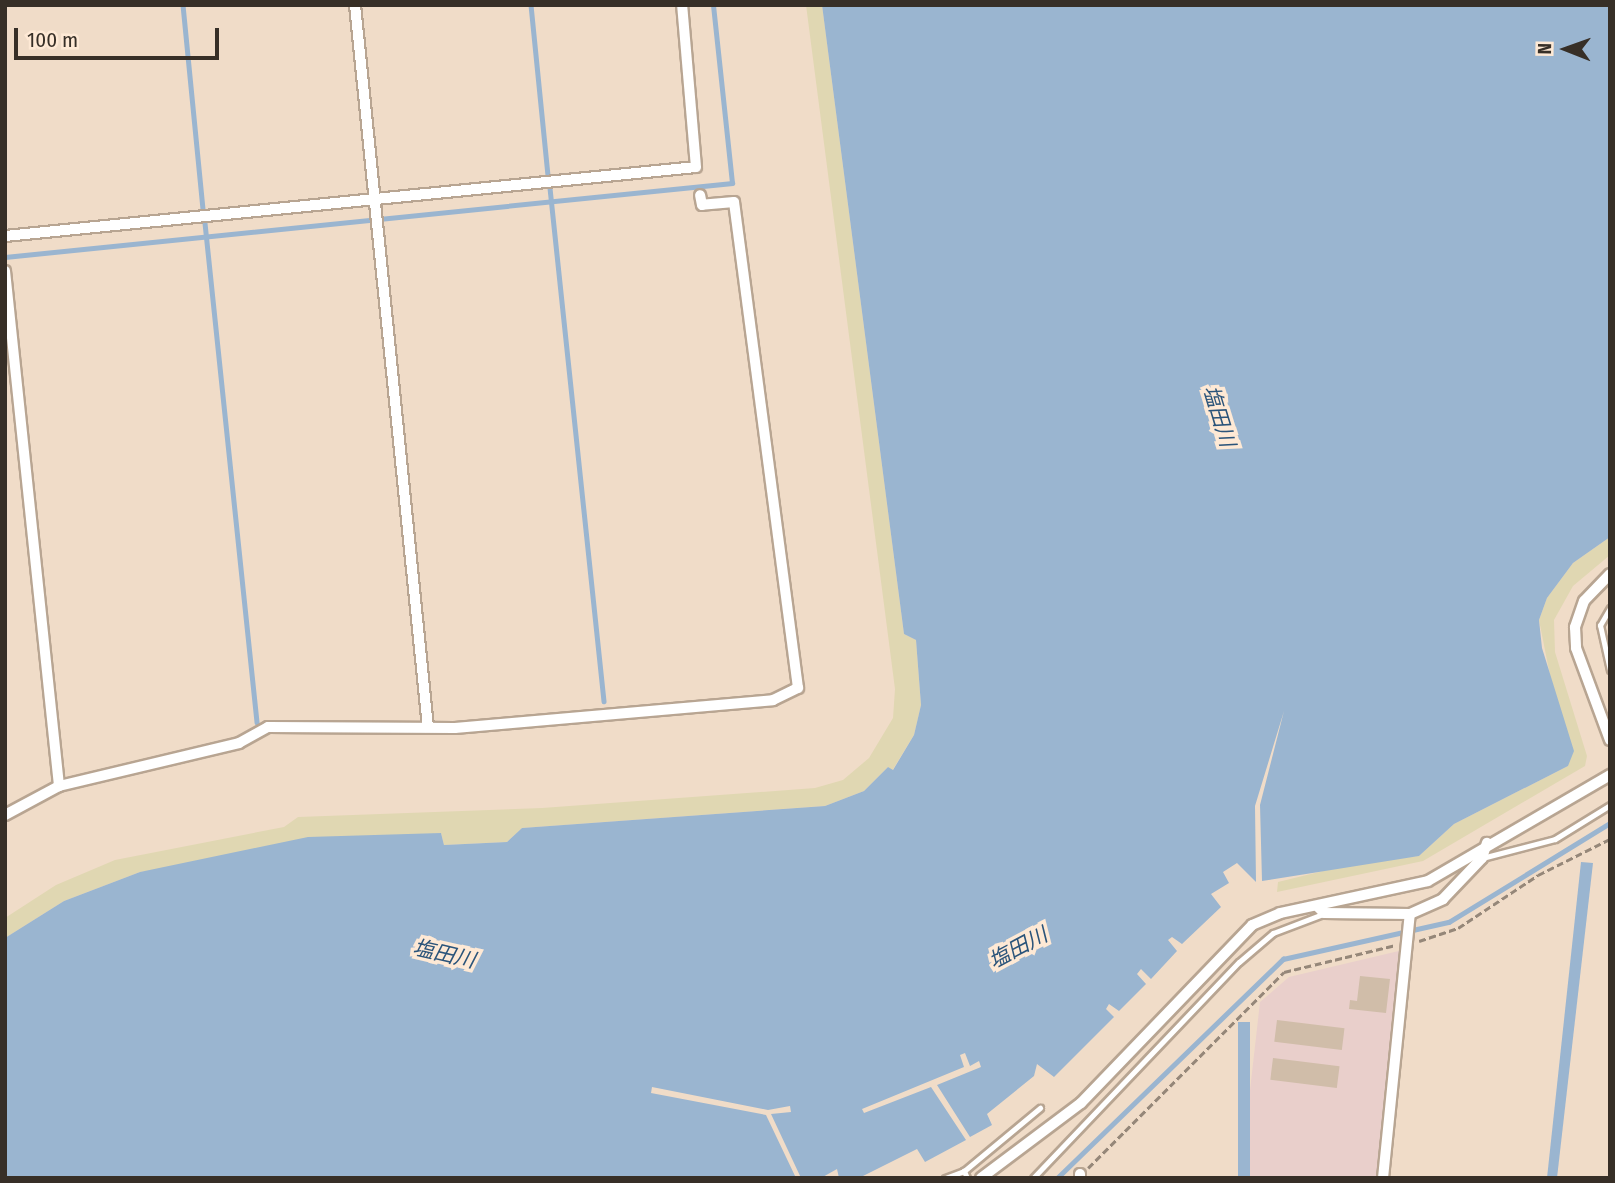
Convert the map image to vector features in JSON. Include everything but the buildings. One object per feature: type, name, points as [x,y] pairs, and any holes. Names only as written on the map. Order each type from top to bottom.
[{"type":"street","points":[[355,5],[428,727]]},
{"type":"street","points":[[5,236],[374,205],[696,167],[681,5]]},
{"type":"street","points":[[5,815],[59,786],[239,743],[268,727],[428,727],[773,700],[798,688],[734,202],[702,205],[700,195]]},
{"type":"street","points":[[5,271],[59,786]]},
{"type":"street","points":[[1610,574],[1584,601],[1575,627],[1576,648],[1610,740]]},
{"type":"street","points":[[981,1178],[1081,1103],[1252,925],[1321,910],[1427,881],[1487,843],[1610,775]]},
{"type":"street","points":[[1321,910],[1410,918],[1443,899],[1482,858],[1487,843]]},
{"type":"street","points":[[1383,1178],[1410,942],[1410,918]]},
{"type":"lane","points":[[1610,608],[1600,625],[1610,670]]},
{"type":"lane","points":[[1482,858],[1555,839],[1610,805]]},
{"type":"lane","points":[[1033,1178],[1083,1132],[1239,962],[1273,933],[1321,910]]},
{"type":"lane","points":[[945,1178],[964,1171],[1040,1108]]},
{"type":"lane","points":[[964,1171],[967,1178]]},
{"type":"path","points":[[1080,1176],[1119,1141],[1284,972],[1458,928],[1538,875],[1610,839]]},
{"type":"shaded area","points":[[1403,950],[1377,1178],[1240,1178],[1260,1002],[1289,977]]},
{"type":"sand","points":[[806,5],[822,5],[904,634],[916,640],[921,705],[914,735],[892,771],[888,767],[864,791],[825,806],[522,828],[507,842],[444,845],[441,833],[140,872],[64,901],[5,938],[5,918],[56,885],[115,860],[284,827],[298,817],[542,808],[815,788],[843,780],[869,758],[893,718],[895,689]]},
{"type":"sand","points":[[1610,537],[1610,555],[1573,586],[1554,620],[1555,652],[1587,756],[1585,766],[1423,861],[1277,892],[1278,882],[1360,862],[1419,856],[1454,824],[1568,766],[1539,620],[1547,598],[1573,563]]},
{"type":"water","name":"塩田川","points":[[822,5],[1610,5],[1610,537],[1573,563],[1547,598],[1539,620],[1542,648],[1574,751],[1568,766],[1454,824],[1419,856],[1262,881],[1260,805],[1284,711],[1255,806],[1256,882],[1237,863],[1223,872],[1229,883],[1211,894],[1221,907],[1182,944],[1172,937],[1168,940],[1177,951],[1151,979],[1141,969],[1137,974],[1146,984],[1119,1011],[1109,1004],[1106,1009],[1114,1017],[1054,1077],[1037,1064],[1034,1076],[987,1114],[992,1125],[970,1137],[937,1085],[981,1067],[979,1061],[970,1066],[965,1053],[960,1055],[964,1067],[862,1109],[864,1113],[931,1087],[966,1140],[925,1162],[917,1149],[859,1178],[839,1178],[837,1169],[821,1178],[801,1178],[771,1114],[791,1112],[790,1106],[768,1110],[652,1087],[651,1093],[766,1115],[796,1178],[5,1178],[5,938],[64,901],[140,872],[308,837],[441,833],[444,845],[507,842],[522,828],[825,806],[864,791],[888,767],[893,770],[914,735],[921,705],[916,640],[904,634]]},
{"type":"water","points":[[1581,862],[1593,863],[1557,1178],[1547,1178]]},
{"type":"water","points":[[1238,1022],[1250,1022],[1250,1178],[1238,1178]]},
{"type":"waterway","points":[[183,5],[203,210]]},
{"type":"waterway","points":[[531,5],[548,175]]},
{"type":"waterway","points":[[5,257],[732,183],[713,5]]},
{"type":"waterway","points":[[550,188],[604,701]]},
{"type":"waterway","points":[[205,223],[257,722]]},
{"type":"waterway","points":[[1057,1178],[1283,959],[1449,922],[1610,823]]}]
